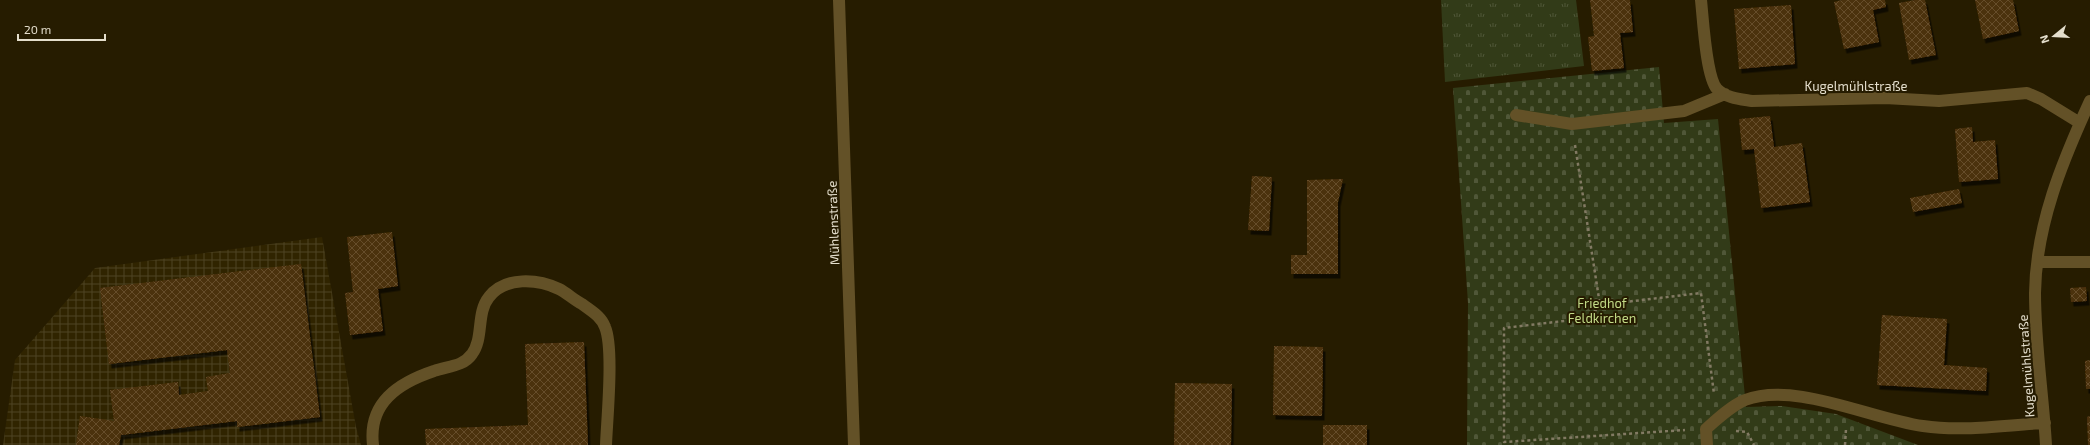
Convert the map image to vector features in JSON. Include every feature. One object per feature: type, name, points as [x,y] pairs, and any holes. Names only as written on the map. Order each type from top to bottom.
[{"type":"street","name":"Mühlenstraße","points":[[839,0],[854,445]]},
{"type":"street","points":[[1701,0],[1710,77],[1717,88],[1725,94]]},
{"type":"street","name":"Kugelmühlstraße","points":[[1725,94],[1752,101],[1885,98],[1939,101],[2027,93],[2041,99],[2080,123]]},
{"type":"street","points":[[1516,115],[1572,124],[1684,111],[1725,94]]},
{"type":"street","name":"Kugelmühlstraße","points":[[2046,445],[2037,341],[2035,292],[2038,262],[2047,207],[2090,101]]},
{"type":"street","points":[[2038,262],[2090,262]]},
{"type":"street","points":[[373,445],[372,432],[377,411],[387,397],[405,382],[434,371],[461,364],[472,354],[478,339],[482,314],[488,298],[495,290],[511,283],[533,281],[559,289],[598,316],[605,327],[609,344],[606,445]]},
{"type":"street","points":[[1707,445],[1706,429],[1745,400],[1782,395],[1807,397],[1899,422],[1926,426],[1952,428],[2045,423]]},
{"type":"path","points":[[1572,124],[1600,305]]},
{"type":"path","points":[[1717,420],[1701,293],[1600,305],[1589,318],[1504,328],[1504,442],[1720,428],[1747,432],[1754,445]]},
{"type":"shaded area","points":[[322,237],[356,427],[361,445],[3,445],[15,360],[95,268]]},
{"type":"green space","points":[[1441,0],[1576,0],[1584,66],[1445,82]]},
{"type":"green space","name":"Friedhof Feldkirchen","points":[[1659,67],[1664,123],[1718,119],[1746,407],[1782,406],[1836,414],[1918,445],[1467,445],[1468,303],[1453,88]]},
{"type":"building","points":[[1590,0],[1630,0],[1633,32],[1620,33],[1624,68],[1592,71],[1588,37],[1594,36]]},
{"type":"building","points":[[1842,0],[1885,0],[1886,7],[1873,10],[1879,42],[1844,49],[1834,2]]},
{"type":"building","points":[[1925,0],[1936,55],[1909,60],[1899,3]]},
{"type":"building","points":[[1975,0],[2013,0],[2019,31],[1983,39]]},
{"type":"building","points":[[1791,5],[1795,64],[1739,69],[1734,9]]},
{"type":"building","points":[[1770,116],[1774,147],[1802,143],[1810,202],[1761,208],[1754,149],[1742,150],[1739,119]]},
{"type":"building","points":[[1972,127],[1973,142],[1995,140],[1998,179],[1959,182],[1955,129]]},
{"type":"building","points":[[1252,176],[1272,177],[1269,231],[1248,230]]},
{"type":"building","points":[[1343,179],[1338,202],[1338,274],[1291,274],[1291,255],[1307,255],[1307,180]]},
{"type":"building","points":[[1959,189],[1962,203],[1913,212],[1910,198]]},
{"type":"building","points":[[392,232],[398,286],[378,289],[383,331],[350,335],[345,293],[353,292],[347,237]]},
{"type":"building","points":[[301,264],[320,417],[237,427],[237,421],[121,435],[119,445],[76,445],[80,416],[114,421],[110,390],[178,382],[179,395],[208,391],[206,377],[230,373],[227,350],[109,364],[100,288]]},
{"type":"building","points":[[2086,287],[2087,301],[2071,302],[2070,288]]},
{"type":"building","points":[[1882,315],[1947,319],[1944,365],[1987,368],[1986,391],[1877,385]]},
{"type":"building","points":[[584,342],[588,445],[426,445],[425,429],[528,425],[525,344]]},
{"type":"building","points":[[1274,346],[1323,347],[1322,416],[1273,415]]},
{"type":"building","points":[[2090,360],[2090,389],[2086,389],[2085,361]]},
{"type":"building","points":[[1175,383],[1232,384],[1231,445],[1174,445]]},
{"type":"building","points":[[2090,416],[2090,445],[2088,445],[2087,417]]},
{"type":"building","points":[[1323,425],[1367,425],[1367,445],[1323,445]]}]
